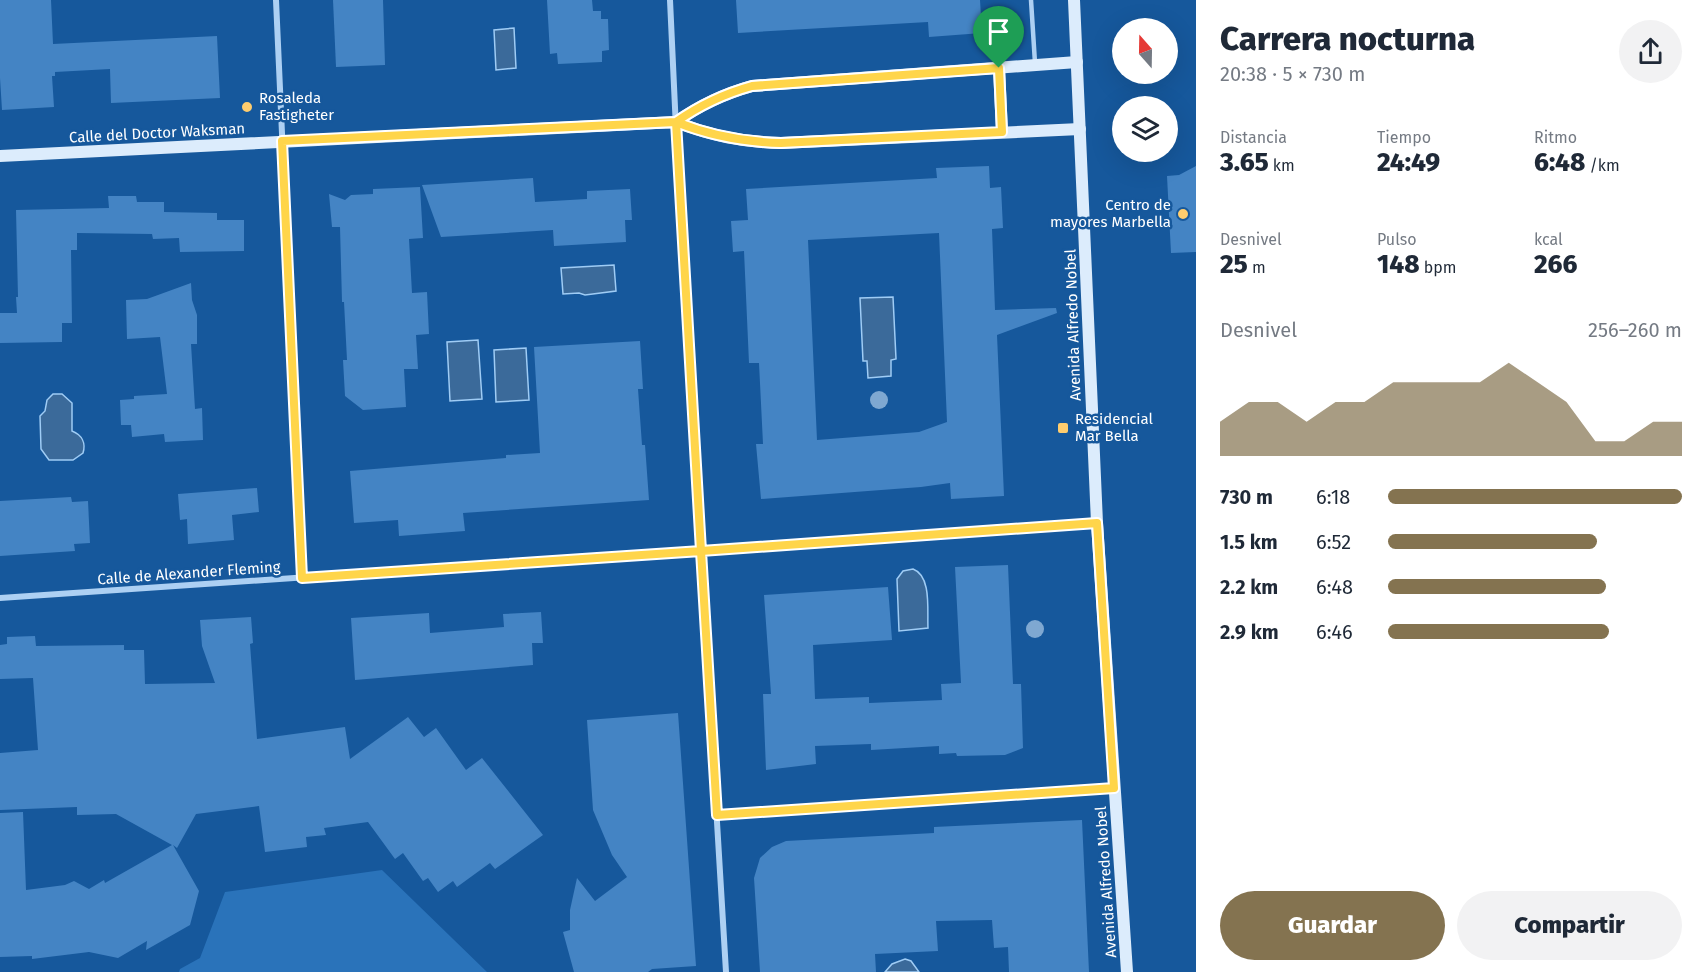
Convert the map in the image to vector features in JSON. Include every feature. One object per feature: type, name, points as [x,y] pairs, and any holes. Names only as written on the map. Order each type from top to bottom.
[{"type":"main road","name":"Avenida Alfredo Nobel","points":[[1074,0],[1097,523],[1127,972]]},
{"type":"main road","name":"Calle del Doctor Waksman","points":[[676,122],[711,100],[752,86],[1077,62]]},
{"type":"main road","points":[[999,68],[1002,132]]},
{"type":"main road","name":"Calle del Doctor Waksman","points":[[0,156],[676,122],[712,135],[754,142],[781,143],[1080,129]]},
{"type":"street","points":[[276,0],[302,578]]},
{"type":"street","points":[[670,0],[726,972]]},
{"type":"street","name":"Calle de Alexander Fleming","points":[[0,598],[1097,523]]},
{"type":"street","points":[[717,815],[1114,788]]},
{"type":"lane","points":[[1031,0],[1035,65]]},
{"type":"shaded area","points":[[514,28],[516,68],[496,70],[494,30]]},
{"type":"shaded area","points":[[614,265],[616,291],[585,295],[563,294],[561,268]]},
{"type":"shaded area","points":[[893,297],[896,359],[891,360],[891,376],[868,378],[867,361],[863,361],[860,298]]},
{"type":"shaded area","points":[[478,340],[482,399],[450,401],[447,342]]},
{"type":"shaded area","points":[[526,348],[529,400],[496,402],[494,350]]},
{"type":"shaded area","points":[[53,394],[62,394],[72,403],[72,431],[81,437],[84,446],[83,453],[73,460],[49,460],[41,449],[40,416],[45,411],[47,400]]},
{"type":"shaded area","points":[[913,569],[919,573],[926,586],[928,628],[899,631],[897,579],[903,571]]},
{"type":"shaded area","points":[[382,870],[487,972],[179,972],[180,969],[200,958],[225,892]]},
{"type":"shaded area","points":[[905,959],[911,961],[919,972],[885,972],[892,964]]},
{"type":"building","points":[[0,0],[51,0],[53,44],[217,36],[220,98],[111,103],[110,69],[55,72],[55,76],[52,76],[54,107],[2,110]]},
{"type":"building","points":[[333,0],[383,0],[385,65],[336,67]]},
{"type":"building","points":[[547,0],[592,0],[593,11],[601,11],[601,19],[608,19],[609,50],[602,51],[602,62],[558,64],[557,53],[550,54]]},
{"type":"building","points":[[736,0],[980,0],[982,33],[929,37],[928,22],[738,33]]},
{"type":"building","points":[[989,166],[990,188],[1001,187],[1003,228],[992,229],[995,310],[1056,308],[1057,313],[997,335],[1004,496],[951,499],[950,483],[761,499],[756,444],[763,444],[759,363],[749,363],[744,251],[733,252],[731,221],[748,220],[746,189],[937,178],[936,168]],"holes":[[[939,233],[947,422],[919,432],[817,440],[808,240]]]},
{"type":"building","name":"Centro de mayores Marbella","points":[[1196,166],[1196,252],[1171,253],[1167,176],[1179,175]]},
{"type":"building","points":[[533,178],[535,202],[587,199],[587,191],[630,189],[632,220],[625,220],[626,242],[554,246],[553,230],[441,237],[422,185]]},
{"type":"building","points":[[420,187],[423,238],[409,239],[412,293],[427,292],[429,334],[416,335],[418,369],[404,369],[406,407],[363,410],[345,396],[343,360],[347,360],[344,302],[342,302],[340,227],[332,227],[329,194],[345,200],[351,195],[373,194],[373,189]]},
{"type":"building","points":[[108,196],[136,196],[137,202],[164,202],[164,212],[217,213],[217,220],[244,220],[244,251],[180,252],[179,238],[153,239],[152,234],[77,233],[77,250],[71,250],[72,323],[62,323],[62,342],[0,343],[0,313],[17,313],[16,210],[109,208]]},
{"type":"building","points":[[191,283],[192,300],[197,315],[197,344],[191,344],[195,409],[202,408],[203,440],[165,442],[164,434],[132,437],[131,425],[121,425],[120,400],[134,399],[134,396],[167,394],[160,337],[127,339],[126,300],[147,299]]},
{"type":"building","points":[[640,341],[643,389],[638,389],[649,500],[463,513],[465,531],[399,536],[398,520],[354,523],[350,471],[540,453],[534,347]]},
{"type":"building","points":[[257,488],[259,512],[232,515],[234,540],[188,544],[187,519],[180,520],[178,494]]},
{"type":"building","points":[[71,497],[72,502],[88,501],[90,543],[74,544],[75,551],[0,556],[0,501]]},
{"type":"building","points":[[1008,565],[1013,684],[1021,684],[1023,748],[1005,755],[957,756],[956,753],[939,754],[939,746],[871,750],[871,744],[815,746],[816,764],[766,770],[763,694],[771,694],[764,595],[888,587],[892,640],[813,645],[815,699],[869,697],[869,703],[942,700],[941,684],[961,683],[955,567]]},
{"type":"building","points":[[541,612],[543,643],[532,643],[533,665],[355,680],[351,618],[429,613],[430,633],[504,627],[503,614]]},
{"type":"building","points":[[251,617],[253,643],[250,644],[257,739],[345,727],[350,759],[408,717],[424,737],[436,728],[466,770],[482,758],[543,835],[495,869],[490,863],[457,887],[453,881],[438,892],[428,878],[423,881],[403,853],[395,859],[368,822],[324,828],[326,835],[306,837],[307,847],[265,852],[259,806],[196,814],[177,848],[173,845],[199,891],[190,925],[146,950],[147,941],[118,958],[89,952],[32,959],[32,956],[0,957],[0,813],[23,812],[26,890],[65,885],[74,881],[89,889],[104,880],[105,883],[172,845],[116,814],[77,815],[77,807],[0,810],[0,753],[38,750],[33,678],[0,679],[0,645],[7,644],[7,637],[35,636],[36,646],[124,645],[124,650],[144,650],[145,684],[215,683],[202,646],[200,620]]},
{"type":"building","points":[[678,713],[696,966],[652,969],[648,972],[574,972],[563,932],[570,930],[570,910],[577,878],[595,901],[627,877],[612,855],[593,810],[587,720]]},
{"type":"building","points":[[1082,820],[1089,972],[1009,972],[1008,947],[994,948],[992,920],[936,921],[938,951],[875,954],[876,972],[760,972],[754,878],[760,858],[772,847],[786,841],[934,833],[934,827]]},
{"type":"place","name":"Rosaleda Fastigheter","points":[[247,107]]},
{"type":"place","name":"Centro de mayores Marbella","points":[[1183,214]]},
{"type":"place","name":"Residencial Mar Bella","points":[[1063,428]]},
{"type":"route","points":[[999,68],[752,86],[711,100],[676,122],[701,551],[1097,523],[1114,788],[717,815],[701,551],[302,578],[282,141],[676,122],[732,140],[781,143],[1002,132],[999,68]]}]
